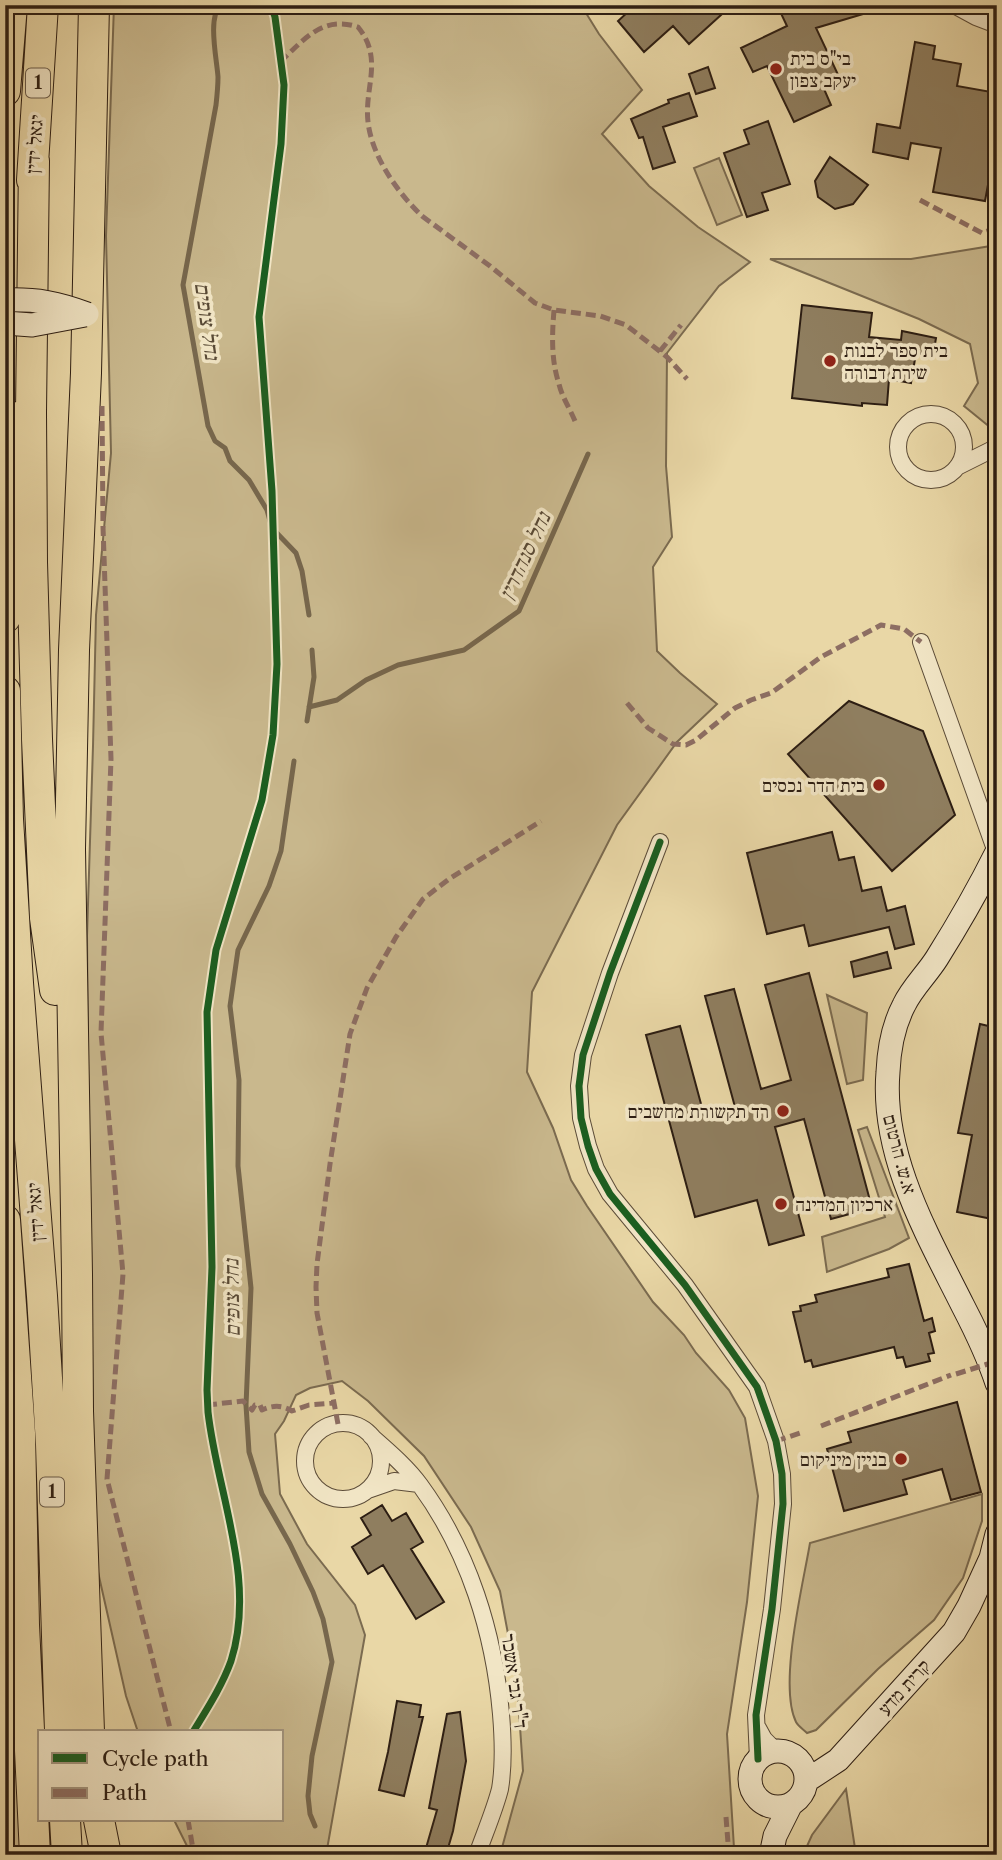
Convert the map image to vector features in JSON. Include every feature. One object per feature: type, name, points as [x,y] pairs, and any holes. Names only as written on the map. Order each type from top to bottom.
[{"type":"highway","name":"1","points":[[5,91],[12,5]]},
{"type":"highway","name":"יגאל ידין","points":[[5,618],[16,357],[34,161],[43,5]]},
{"type":"highway","points":[[90,1730],[78,1411],[69,849],[87,314],[94,5]]},
{"type":"highway","points":[[34,161],[31,412],[37,739],[45,918],[74,1129]]},
{"type":"highway","name":"יגאל ידין","points":[[5,691],[8,819],[17,970],[51,1444],[60,1730]]},
{"type":"highway","name":"יגאל ידין","points":[[5,1220],[20,1433],[24,1625],[34,1855]]},
{"type":"highway","points":[[65,1822],[67,1855]]},
{"type":"highway","points":[[93,1822],[94,1855]]},
{"type":"highway","points":[[99,1822],[106,1855]]},
{"type":"street","points":[[964,8],[997,25]]},
{"type":"street","points":[[5,300],[48,301],[87,314]]},
{"type":"street","points":[[5,323],[32,324],[87,314]]},
{"type":"street","points":[[939,415],[957,427],[962,437],[962,458],[950,474],[940,479],[920,478],[910,473],[903,465],[899,443],[908,424],[917,417],[939,415]]},
{"type":"street","points":[[962,437],[995,447]]},
{"type":"street","points":[[957,467],[995,447]]},
{"type":"street","points":[[921,642],[997,852]]},
{"type":"street","points":[[660,842],[610,973],[583,1055],[579,1086],[580,1118],[596,1169],[610,1194],[685,1285],[757,1387],[776,1441],[782,1474],[783,1504],[756,1723],[764,1739],[767,1755]]},
{"type":"street","name":"א.ש. הרטום","points":[[997,852],[936,960],[904,1004],[895,1027],[886,1092],[889,1122],[910,1194],[923,1226],[984,1348],[997,1383]]},
{"type":"street","points":[[368,1490],[376,1481],[381,1457],[371,1436],[361,1428],[338,1423],[316,1434],[305,1456],[305,1468],[309,1479],[327,1496],[349,1499],[394,1481],[419,1484]]},
{"type":"street","name":"ד\"ר גבי אשכר","points":[[371,1436],[419,1484],[457,1545],[476,1593],[487,1631],[497,1675],[503,1739],[500,1789],[477,1855]]},
{"type":"street","name":"קרית מדע","points":[[804,1772],[833,1763],[954,1632],[991,1558],[997,1534]]},
{"type":"street","points":[[791,1754],[804,1772],[801,1796],[780,1805],[758,1798],[751,1787],[751,1774],[767,1755],[791,1754]]},
{"type":"street","points":[[773,1846],[780,1805]]},
{"type":"shaded area","points":[[114,5],[581,5],[599,34],[642,90],[602,134],[649,186],[698,227],[750,262],[719,286],[667,353],[666,466],[672,537],[653,567],[657,651],[717,704],[677,742],[617,825],[532,992],[527,1072],[553,1128],[571,1180],[587,1206],[653,1302],[729,1390],[745,1418],[758,1496],[747,1602],[727,1734],[734,1848],[731,1855],[500,1855],[523,1771],[517,1682],[500,1591],[471,1527],[424,1456],[368,1401],[342,1381],[310,1388],[296,1395],[275,1434],[280,1494],[307,1544],[355,1605],[365,1635],[326,1855],[193,1855],[175,1822],[284,1822],[284,1730],[137,1730],[126,1696],[98,1572],[90,1496],[87,936],[96,615],[111,453],[106,236]]},
{"type":"shaded area","points":[[719,158],[742,215],[717,225],[694,168]]},
{"type":"shaded area","points":[[997,245],[997,427],[991,428],[964,406],[978,383],[970,344],[919,319],[770,259],[911,259]]},
{"type":"shaded area","points":[[827,995],[867,1013],[863,1080],[847,1084]]},
{"type":"shaded area","points":[[867,1127],[909,1238],[889,1249],[827,1272],[822,1237],[885,1217],[858,1130]]},
{"type":"shaded area","points":[[982,1494],[982,1521],[963,1578],[934,1620],[878,1669],[816,1730],[807,1733],[796,1722],[791,1705],[790,1684],[794,1634],[810,1543]]},
{"type":"shaded area","points":[[5,1732],[19,1739],[24,1855],[5,1855]]},
{"type":"shaded area","points":[[846,1789],[856,1855],[803,1855],[812,1835]]},
{"type":"building","points":[[623,5],[732,5],[689,44],[673,26],[644,52],[618,21],[629,11]]},
{"type":"building","points":[[777,5],[880,5],[880,9],[816,28],[841,81],[824,89],[831,105],[794,122],[767,66],[753,72],[741,48],[787,26]]},
{"type":"building","points":[[915,42],[935,46],[933,59],[961,64],[957,86],[997,93],[997,136],[985,201],[933,192],[941,148],[911,143],[908,159],[873,152],[877,124],[900,128]]},
{"type":"building","points":[[708,67],[715,88],[696,94],[689,74]]},
{"type":"building","points":[[689,93],[697,116],[663,127],[675,162],[653,169],[643,137],[639,138],[631,119],[669,103],[668,100]]},
{"type":"building","points":[[768,121],[790,184],[762,193],[768,210],[747,217],[724,153],[749,144],[744,130]]},
{"type":"building","points":[[830,157],[868,185],[853,204],[835,209],[818,197],[815,181]]},
{"type":"building","points":[[802,305],[872,313],[869,337],[901,340],[902,331],[936,338],[933,356],[916,353],[911,383],[889,379],[887,405],[862,403],[862,406],[792,398]]},
{"type":"building","name":"בית הדר נכסים","points":[[849,701],[923,731],[955,815],[892,871],[788,754]]},
{"type":"building","points":[[832,832],[839,860],[854,857],[862,891],[881,887],[887,911],[905,906],[914,944],[895,949],[889,927],[809,946],[804,925],[767,934],[747,853]]},
{"type":"building","points":[[887,952],[891,968],[854,977],[851,962]]},
{"type":"building","name":"רד תקשורת מחשבים","points":[[809,973],[872,1208],[831,1219],[804,1119],[775,1127],[804,1235],[769,1245],[757,1200],[695,1217],[646,1035],[680,1026],[704,1115],[735,1107],[705,996],[734,989],[761,1089],[791,1080],[765,985]]},
{"type":"building","points":[[980,1024],[997,1028],[997,1220],[957,1212],[972,1135],[958,1133]]},
{"type":"building","points":[[909,1264],[924,1321],[932,1318],[935,1331],[929,1333],[934,1353],[928,1354],[930,1361],[906,1367],[903,1357],[897,1358],[894,1347],[813,1367],[811,1360],[805,1362],[793,1312],[801,1311],[800,1306],[817,1302],[815,1295],[889,1277],[887,1269]]},
{"type":"building","name":"בניין מיניקום","points":[[957,1402],[981,1492],[951,1500],[942,1469],[903,1480],[907,1494],[844,1511],[827,1449],[851,1442],[848,1432]]},
{"type":"building","points":[[382,1505],[392,1521],[406,1513],[423,1542],[411,1549],[444,1602],[416,1619],[383,1565],[368,1574],[352,1547],[371,1535],[361,1518]]},
{"type":"building","points":[[397,1701],[421,1705],[419,1717],[423,1717],[404,1796],[379,1790]]},
{"type":"building","points":[[460,1712],[466,1761],[453,1831],[446,1855],[424,1855],[437,1810],[429,1808],[447,1714]]},
{"type":"waterway","name":"נחל צופים","points":[[221,5],[214,18],[218,77],[216,105],[183,285],[208,426],[215,441],[225,448],[230,461],[249,480],[267,510],[272,528],[296,553],[302,571],[309,615]]},
{"type":"waterway","name":"נחל סנהדרין","points":[[309,707],[337,700],[366,680],[398,665],[464,650],[519,611],[588,454]]},
{"type":"waterway","name":"נחל צופים","points":[[307,721],[314,677],[312,650]]},
{"type":"waterway","name":"נחל צופים","points":[[294,761],[281,851],[269,886],[238,950],[230,1006],[239,1080],[238,1166],[251,1288],[246,1405],[249,1452],[262,1494],[313,1592],[323,1619],[332,1662],[312,1756],[308,1796],[310,1814],[315,1826]]},
{"type":"marked path","points":[[280,62],[306,38],[324,27],[334,24],[358,27],[366,39],[372,62],[367,109],[370,135],[388,174],[413,207],[535,303],[554,310],[600,316],[626,325],[667,357],[687,379]]},
{"type":"marked path","points":[[920,200],[982,233],[997,228]]},
{"type":"marked path","points":[[554,310],[553,357],[556,375],[575,421]]},
{"type":"marked path","points":[[660,351],[681,325]]},
{"type":"marked path","points":[[102,406],[111,759],[101,1033],[123,1274],[107,1479],[170,1730]]},
{"type":"marked path","points":[[627,703],[648,728],[673,744],[686,745],[735,708],[771,693],[821,657],[881,625],[904,629],[921,642]]},
{"type":"marked path","points":[[338,1424],[317,1313],[316,1287],[330,1164],[350,1034],[367,988],[396,937],[423,899],[449,879],[541,821]]},
{"type":"marked path","points":[[956,1374],[991,1363]]},
{"type":"marked path","points":[[821,1426],[951,1375]]},
{"type":"marked path","points":[[207,1405],[243,1401],[252,1410],[255,1405],[260,1405],[262,1410],[277,1406],[292,1411],[309,1405],[334,1403]]},
{"type":"marked path","points":[[776,1441],[803,1432]]},
{"type":"marked path","points":[[726,1817],[726,1855]]},
{"type":"marked path","points":[[188,1822],[194,1855]]},
{"type":"cycle path","points":[[194,1730],[219,1688],[231,1661],[238,1630],[240,1599],[233,1536],[208,1412],[212,1267],[207,1012],[216,950],[262,800],[273,735],[277,664],[272,491],[259,317],[281,144],[284,85],[271,5]]},
{"type":"cycle path","points":[[660,842],[610,973],[583,1055],[579,1086],[581,1118],[596,1169],[610,1194],[685,1285],[757,1387],[776,1441],[782,1474],[783,1504],[772,1609],[756,1715],[758,1759]]},
{"type":"place","name":"בי\"ס בית יעקב צפון","points":[[776,69]]},
{"type":"place","name":"בית ספר לבנות שירת דבורה","points":[[830,361]]},
{"type":"place","name":"בית הדר נכסים","points":[[879,785]]},
{"type":"place","name":"רד תקשורת מחשבים","points":[[783,1111]]},
{"type":"place","name":"ארכיון המדינה","points":[[781,1204]]},
{"type":"place","name":"בניין מיניקום","points":[[901,1459]]}]
